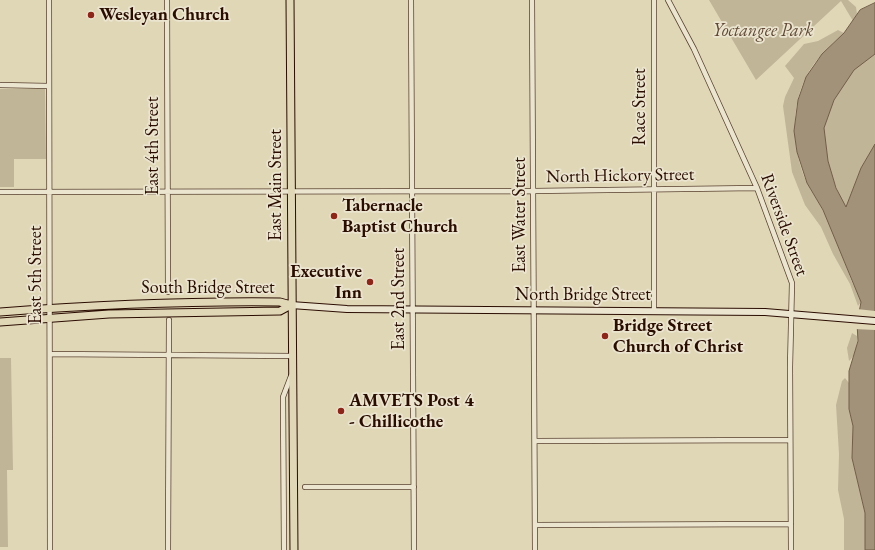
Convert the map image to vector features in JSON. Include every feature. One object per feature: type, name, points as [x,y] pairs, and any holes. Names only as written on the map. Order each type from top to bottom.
[{"type":"main road","name":"East Main Street","points":[[290,0],[291,305],[293,370],[294,550]]},
{"type":"main road","name":"South Bridge Street","points":[[0,312],[50,310],[110,304],[187,302],[280,302],[291,305]]},
{"type":"main road","name":"North Bridge Street","points":[[291,305],[347,309],[534,311],[654,310],[792,314],[875,321]]},
{"type":"main road","name":"South Bridge Street","points":[[0,322],[166,312],[280,310],[291,305]]},
{"type":"street","name":"East 5th Street","points":[[48,0],[50,550]]},
{"type":"street","name":"East 4th Street","points":[[167,0],[168,292]]},
{"type":"street","name":"East 2nd Street","points":[[411,0],[414,550]]},
{"type":"street","name":"East Water Street","points":[[532,0],[535,550]]},
{"type":"street","name":"Race Street","points":[[654,0],[654,310]]},
{"type":"street","name":"Riverside Street","points":[[668,0],[694,49],[758,188],[792,283],[790,440],[791,550]]},
{"type":"street","points":[[0,85],[49,86]]},
{"type":"street","name":"North Hickory Street","points":[[0,192],[533,191],[758,188]]},
{"type":"street","points":[[168,320],[168,550]]},
{"type":"street","points":[[50,354],[292,356]]},
{"type":"street","name":"East Main Street","points":[[284,550],[283,397],[293,370]]},
{"type":"street","points":[[535,441],[790,440]]},
{"type":"street","points":[[305,487],[414,487]]},
{"type":"street","points":[[535,525],[791,524]]},
{"type":"green space","name":"Yoctangee Park","points":[[709,0],[848,0],[856,7],[857,14],[853,21],[841,1],[756,80]]},
{"type":"green space","points":[[838,30],[844,33],[814,64],[801,89],[795,116],[796,144],[802,171],[810,190],[820,206],[838,242],[851,280],[860,299],[861,302],[858,306],[850,284],[833,254],[821,227],[805,205],[792,172],[783,106],[785,97],[794,78],[785,66],[804,44],[818,41]]},
{"type":"green space","points":[[875,54],[875,144],[861,168],[846,208],[837,189],[827,159],[824,138],[825,121],[835,98],[849,76],[855,68]]},
{"type":"green space","points":[[0,89],[45,89],[46,159],[14,159],[14,187],[0,187]]},
{"type":"green space","points":[[852,333],[857,336],[857,342],[856,350],[849,361],[847,348]]},
{"type":"green space","points":[[0,358],[11,358],[13,470],[7,470],[8,547],[0,547]]},
{"type":"green space","points":[[845,378],[849,383],[849,409],[853,426],[852,458],[865,513],[865,550],[844,550],[844,519],[838,490],[839,454],[836,405],[842,381]]},
{"type":"shaded area","points":[[875,3],[875,54],[854,70],[834,100],[824,128],[828,161],[836,188],[846,207],[861,168],[875,144],[875,550],[865,550],[865,513],[852,458],[853,426],[849,409],[849,371],[858,341],[857,323],[861,302],[823,210],[807,183],[797,152],[794,131],[798,100],[806,77],[822,54],[844,33],[860,10]]},
{"type":"pier","points":[[857,309],[875,311],[875,330],[855,329]]},
{"type":"place","name":"Wesleyan Church","points":[[91,15]]},
{"type":"place","name":"Tabernacle Baptist Church","points":[[334,216]]},
{"type":"place","name":"Executive Inn","points":[[370,282]]},
{"type":"place","name":"Bridge Street Church of Christ","points":[[605,336]]},
{"type":"place","name":"AMVETS Post 4 - Chillicothe","points":[[341,411]]}]
